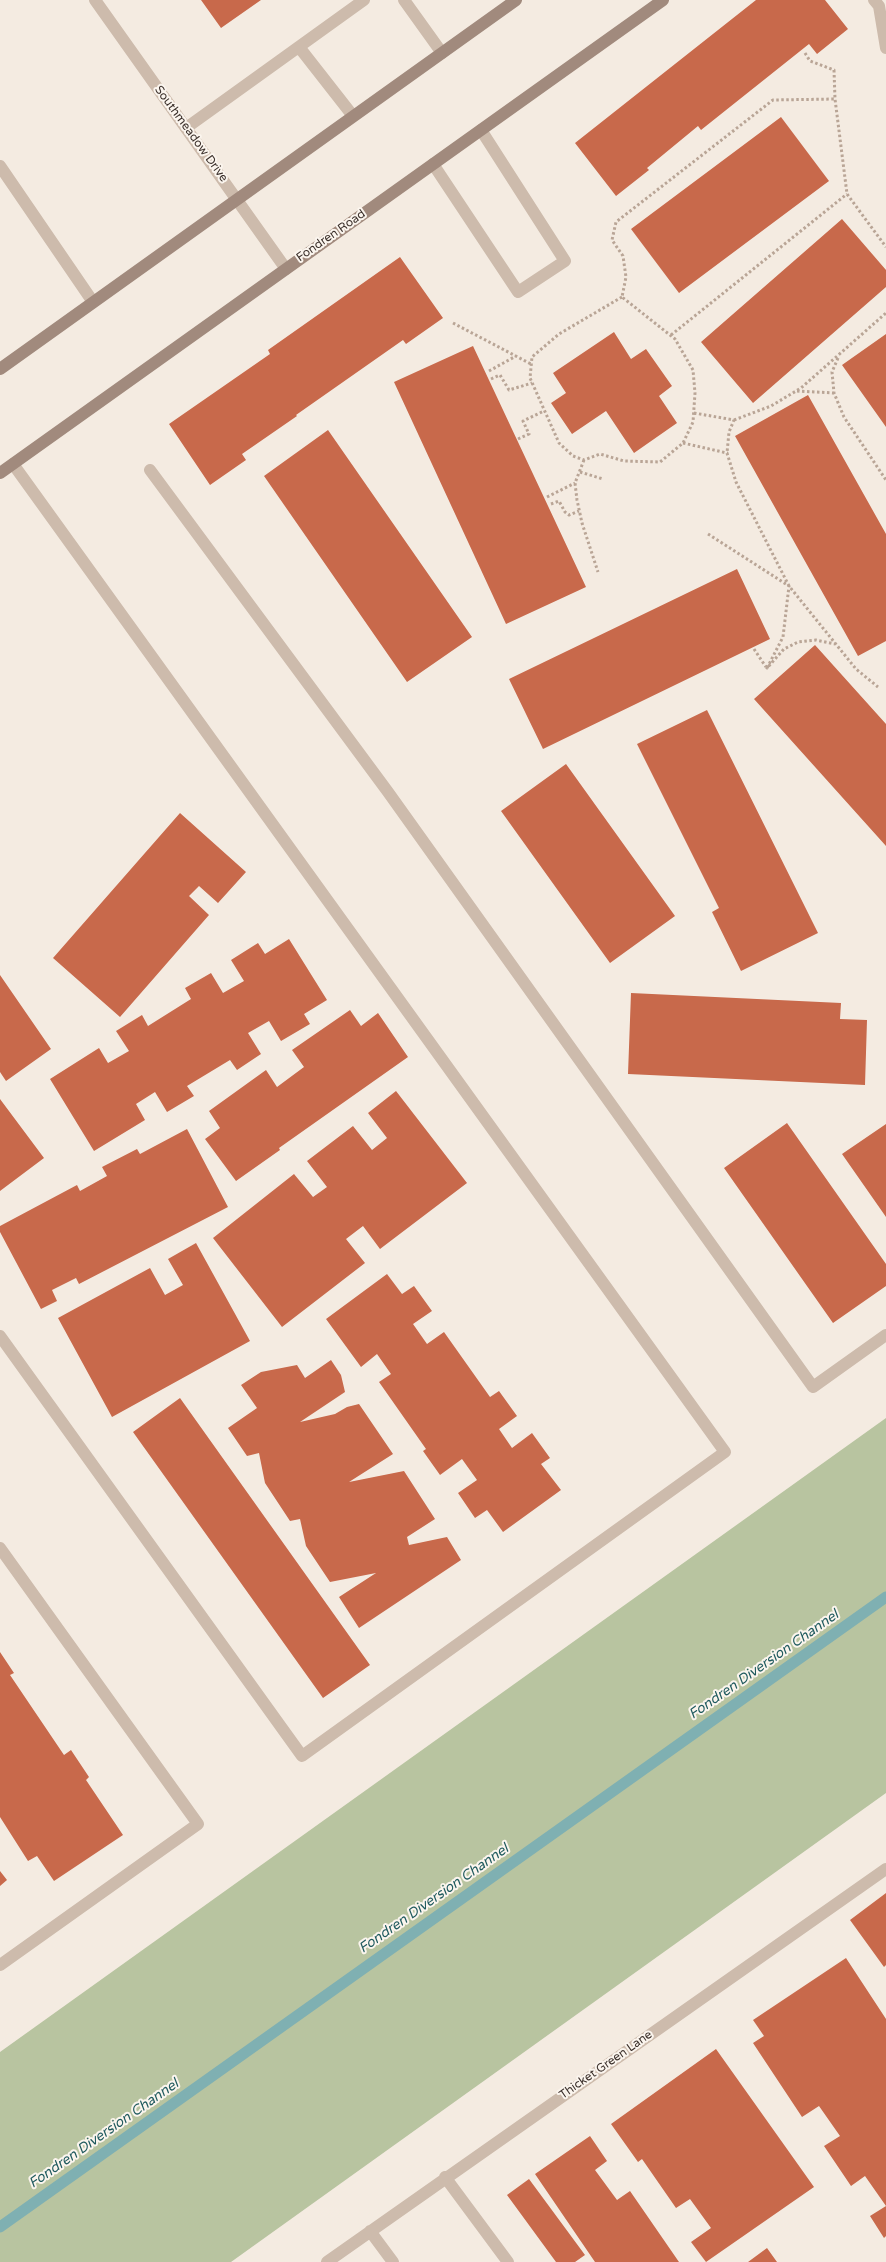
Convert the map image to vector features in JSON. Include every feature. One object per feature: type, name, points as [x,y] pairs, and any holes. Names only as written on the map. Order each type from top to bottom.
[{"type":"main road","points":[[0,368],[516,0]]},
{"type":"main road","name":"Fondren Road","points":[[0,473],[663,0]]},
{"type":"street","name":"Southmeadow Drive","points":[[95,0],[286,269]]},
{"type":"street","points":[[186,128],[364,0]]},
{"type":"street","points":[[404,0],[442,53]]},
{"type":"street","points":[[874,0],[879,6],[886,48]]},
{"type":"street","points":[[299,47],[354,116]]},
{"type":"street","points":[[433,164],[518,292],[565,261],[481,130]]},
{"type":"street","points":[[0,166],[93,302]]},
{"type":"street","points":[[0,1336],[302,1756],[726,1452],[13,464]]},
{"type":"street","points":[[150,470],[388,792],[813,1387],[886,1335]]},
{"type":"street","points":[[0,1548],[198,1824],[0,1965]]},
{"type":"street","name":"Thicket Green Lane","points":[[327,2262],[445,2177],[886,1869]]},
{"type":"street","points":[[445,2177],[508,2262]]},
{"type":"street","points":[[370,2231],[393,2262]]},
{"type":"path","points":[[805,53],[810,61],[834,70],[835,99],[847,194],[886,247]]},
{"type":"path","points":[[622,297],[671,335],[693,370],[695,393],[693,422],[683,443],[660,462],[624,461],[600,454],[584,460],[573,456],[558,443],[532,383],[530,378],[532,357],[559,334],[622,297],[626,277],[623,256],[612,240],[616,222],[773,100],[835,99]]},
{"type":"path","points":[[671,335],[847,194]]},
{"type":"path","points":[[694,413],[734,420],[771,406],[796,391],[840,355],[886,313]]},
{"type":"path","points":[[453,323],[531,364]]},
{"type":"path","points":[[840,355],[832,372],[834,394],[844,417],[886,480]]},
{"type":"path","points":[[489,371],[516,356]]},
{"type":"path","points":[[491,379],[500,375],[509,390],[532,383]]},
{"type":"path","points":[[796,391],[834,394]]},
{"type":"path","points":[[518,440],[529,434],[523,421],[544,410]]},
{"type":"path","points":[[734,420],[729,432],[727,453],[736,482],[789,586],[856,669],[878,687]]},
{"type":"path","points":[[683,443],[727,453]]},
{"type":"path","points":[[584,460],[575,483],[579,511],[598,572]]},
{"type":"path","points":[[580,472],[603,479]]},
{"type":"path","points":[[547,497],[575,483]]},
{"type":"path","points":[[551,504],[559,501],[565,512],[569,515],[579,511]]},
{"type":"path","points":[[708,534],[770,576],[789,586]]},
{"type":"path","points":[[767,668],[783,637],[789,586]]},
{"type":"path","points":[[767,668],[784,649],[798,642],[816,640],[836,644]]},
{"type":"path","points":[[754,650],[767,668]]},
{"type":"green space","points":[[886,1418],[886,1793],[231,2262],[0,2262],[0,2052]]},
{"type":"building","points":[[201,0],[261,0],[221,28]]},
{"type":"building","points":[[756,0],[825,0],[848,29],[817,54],[809,44],[701,130],[698,126],[647,168],[649,170],[616,196],[575,143]]},
{"type":"building","points":[[781,117],[829,181],[679,293],[631,229]]},
{"type":"building","points":[[842,219],[886,270],[886,287],[753,403],[701,342]]},
{"type":"building","points":[[400,257],[443,318],[406,344],[403,340],[296,415],[242,454],[246,460],[210,485],[169,424],[270,354],[268,350]]},
{"type":"building","points":[[614,332],[631,359],[646,349],[672,386],[659,396],[677,423],[634,453],[606,411],[572,434],[551,403],[566,393],[553,373]]},
{"type":"building","points":[[886,334],[886,427],[842,365]]},
{"type":"building","points":[[473,346],[586,587],[506,624],[394,382]]},
{"type":"building","points":[[808,395],[886,534],[886,641],[858,656],[735,436]]},
{"type":"building","points":[[328,430],[472,637],[407,682],[264,476]]},
{"type":"building","points":[[737,569],[770,639],[543,749],[509,679]]},
{"type":"building","points":[[815,645],[886,724],[886,846],[754,699]]},
{"type":"building","points":[[707,710],[818,933],[741,971],[712,912],[719,908],[637,744]]},
{"type":"building","points":[[566,764],[675,916],[610,963],[501,811]]},
{"type":"building","points":[[180,813],[246,872],[218,903],[199,886],[189,896],[209,915],[120,1017],[53,958]]},
{"type":"building","points":[[289,939],[327,1000],[304,1014],[310,1024],[281,1041],[269,1021],[248,1033],[261,1054],[237,1070],[230,1060],[187,1086],[194,1096],[167,1112],[155,1092],[136,1104],[145,1120],[94,1151],[50,1079],[99,1048],[108,1063],[129,1051],[116,1031],[142,1015],[148,1026],[191,999],[185,988],[211,973],[223,993],[244,981],[231,960],[258,943],[265,954]]},
{"type":"building","points":[[0,975],[51,1049],[6,1081],[0,1072]]},
{"type":"building","points":[[631,993],[841,1003],[840,1019],[867,1020],[865,1085],[628,1074]]},
{"type":"building","points":[[350,1010],[361,1026],[378,1013],[408,1057],[279,1148],[280,1150],[236,1181],[205,1139],[220,1128],[209,1111],[266,1070],[277,1087],[304,1067],[292,1050]]},
{"type":"building","points":[[396,1091],[467,1183],[380,1249],[363,1226],[346,1239],[365,1263],[282,1327],[213,1238],[294,1174],[313,1197],[327,1187],[307,1161],[353,1126],[372,1150],[387,1138],[368,1113]]},
{"type":"building","points":[[0,1099],[44,1158],[0,1191]]},
{"type":"building","points":[[787,1123],[886,1264],[886,1286],[833,1323],[724,1168]]},
{"type":"building","points":[[886,1124],[886,1217],[842,1154]]},
{"type":"building","points":[[187,1129],[228,1207],[79,1284],[76,1278],[52,1290],[57,1301],[41,1309],[0,1232],[0,1226],[77,1185],[80,1191],[107,1176],[102,1167],[137,1149],[140,1154]]},
{"type":"building","points":[[196,1243],[250,1341],[112,1417],[58,1318],[150,1268],[165,1295],[183,1285],[168,1259]]},
{"type":"building","points":[[387,1274],[402,1294],[414,1286],[432,1311],[413,1324],[427,1344],[444,1332],[490,1397],[499,1391],[517,1416],[499,1429],[512,1448],[532,1433],[550,1458],[541,1464],[561,1490],[503,1532],[487,1510],[475,1518],[458,1493],[477,1480],[462,1459],[440,1475],[423,1451],[426,1449],[379,1382],[391,1374],[377,1354],[361,1367],[326,1319]]},
{"type":"building","points":[[331,1360],[341,1375],[345,1392],[300,1422],[335,1414],[347,1407],[359,1404],[393,1454],[349,1482],[404,1471],[435,1519],[407,1537],[409,1545],[447,1537],[461,1560],[359,1628],[339,1597],[376,1573],[330,1582],[306,1546],[300,1519],[290,1521],[265,1483],[259,1453],[247,1456],[228,1428],[257,1408],[241,1385],[261,1372],[297,1365],[305,1378]]},
{"type":"building","points":[[180,1398],[370,1665],[323,1698],[133,1432]]},
{"type":"building","points":[[0,1652],[14,1673],[10,1675],[64,1755],[71,1750],[89,1777],[86,1780],[123,1835],[54,1881],[37,1856],[28,1861],[0,1817]]},
{"type":"building","points":[[0,1871],[7,1880],[0,1886]]},
{"type":"building","points":[[886,1893],[886,1965],[884,1967],[850,1920]]},
{"type":"building","points":[[846,1958],[886,2019],[886,2206],[865,2176],[851,2186],[824,2146],[840,2136],[819,2106],[802,2117],[753,2043],[764,2036],[753,2020]]},
{"type":"building","points":[[716,2049],[814,2187],[706,2262],[691,2242],[711,2228],[690,2199],[676,2208],[642,2159],[638,2162],[611,2124]]},
{"type":"building","points":[[590,2136],[607,2161],[595,2170],[617,2200],[630,2191],[679,2262],[595,2262],[535,2174]]},
{"type":"building","points":[[529,2179],[585,2255],[575,2262],[556,2262],[507,2195]]},
{"type":"building","points":[[886,2206],[886,2236],[884,2238],[870,2216]]},
{"type":"building","points":[[767,2248],[777,2262],[748,2262]]},
{"type":"waterway","name":"Fondren Diversion Channel","points":[[0,2227],[886,1597]]}]
